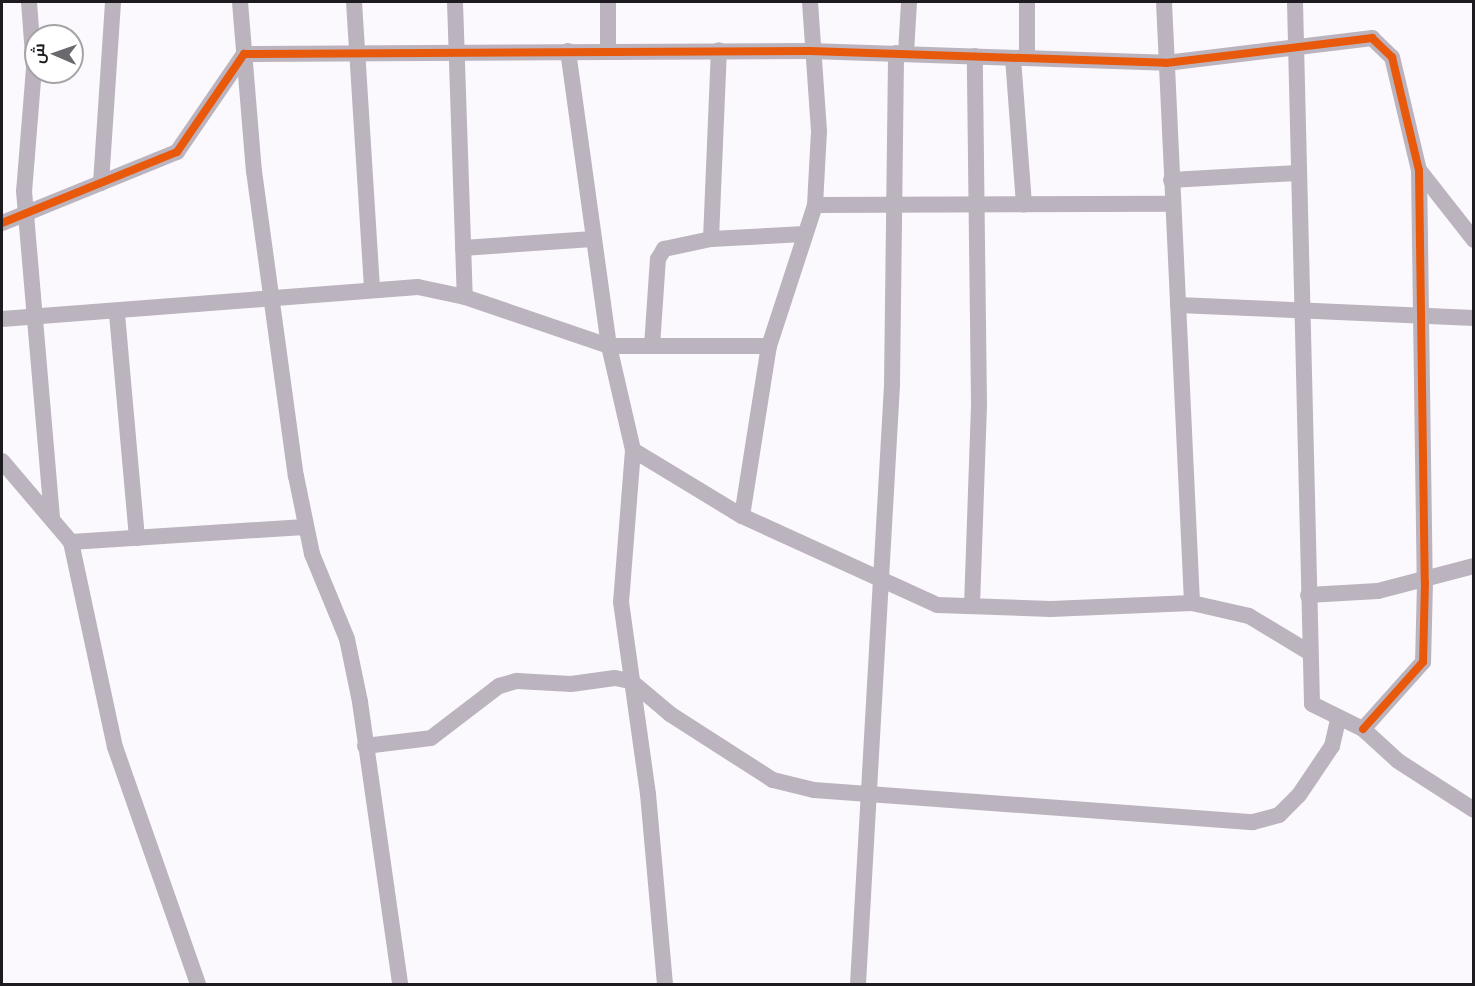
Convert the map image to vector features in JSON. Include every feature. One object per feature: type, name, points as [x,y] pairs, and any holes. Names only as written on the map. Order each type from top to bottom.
[{"type":"street","points":[[29,2],[34,68],[24,165],[26,211],[33,321],[52,519]]},
{"type":"street","points":[[102,183],[113,2]]},
{"type":"street","points":[[240,2],[269,296],[304,527],[347,639],[400,984]]},
{"type":"street","points":[[354,2],[372,288]]},
{"type":"street","points":[[455,2],[465,297]]},
{"type":"street","points":[[608,2],[608,51]]},
{"type":"street","points":[[742,516],[769,346],[815,205],[819,131],[810,51],[810,2]]},
{"type":"street","points":[[858,984],[877,710],[877,581],[892,385],[894,205],[901,53],[909,2]]},
{"type":"street","points":[[1024,205],[1020,58],[1027,2]]},
{"type":"street","points":[[1164,2],[1192,603]]},
{"type":"street","points":[[1295,2],[1308,595],[1307,651],[1312,705],[1338,721],[1363,729],[1398,761],[1473,810]]},
{"type":"street","points":[[244,54],[356,50],[719,50],[901,53],[1166,63],[1361,37],[1387,48],[1419,170],[1425,582],[1423,662],[1407,686],[1363,729]]},
{"type":"street","points":[[711,239],[719,50]]},
{"type":"street","points":[[568,51],[609,346],[633,450],[621,602],[648,794],[665,984]]},
{"type":"street","points":[[2,223],[26,211],[177,152],[244,54]]},
{"type":"street","points":[[972,606],[979,405],[975,56]]},
{"type":"street","points":[[1419,170],[1473,240]]},
{"type":"street","points":[[1171,180],[1298,173]]},
{"type":"street","points":[[815,205],[1173,204]]},
{"type":"street","points":[[652,346],[658,259],[675,245],[711,239],[805,234]]},
{"type":"street","points":[[462,248],[593,239]]},
{"type":"street","points":[[2,320],[33,321],[117,314],[269,296],[418,287],[465,297],[609,346],[769,346]]},
{"type":"street","points":[[1178,304],[1473,318]]},
{"type":"street","points":[[117,314],[137,538]]},
{"type":"street","points":[[633,450],[742,516],[841,558],[877,581],[937,605],[1051,609],[1192,603],[1249,616],[1307,651]]},
{"type":"street","points":[[2,461],[71,542],[115,747],[198,984]]},
{"type":"street","points":[[71,542],[304,527]]},
{"type":"street","points":[[1308,595],[1351,595],[1425,582],[1473,566]]},
{"type":"street","points":[[365,746],[431,738],[499,686],[517,681],[631,681],[716,747],[773,780],[814,790],[1253,822],[1279,815],[1299,795],[1332,746],[1338,721]]},
{"type":"cycle path","points":[[2,223],[177,152],[244,54],[810,51],[1166,63],[1372,38],[1392,57],[1419,170],[1425,582],[1423,662],[1363,729]]}]
